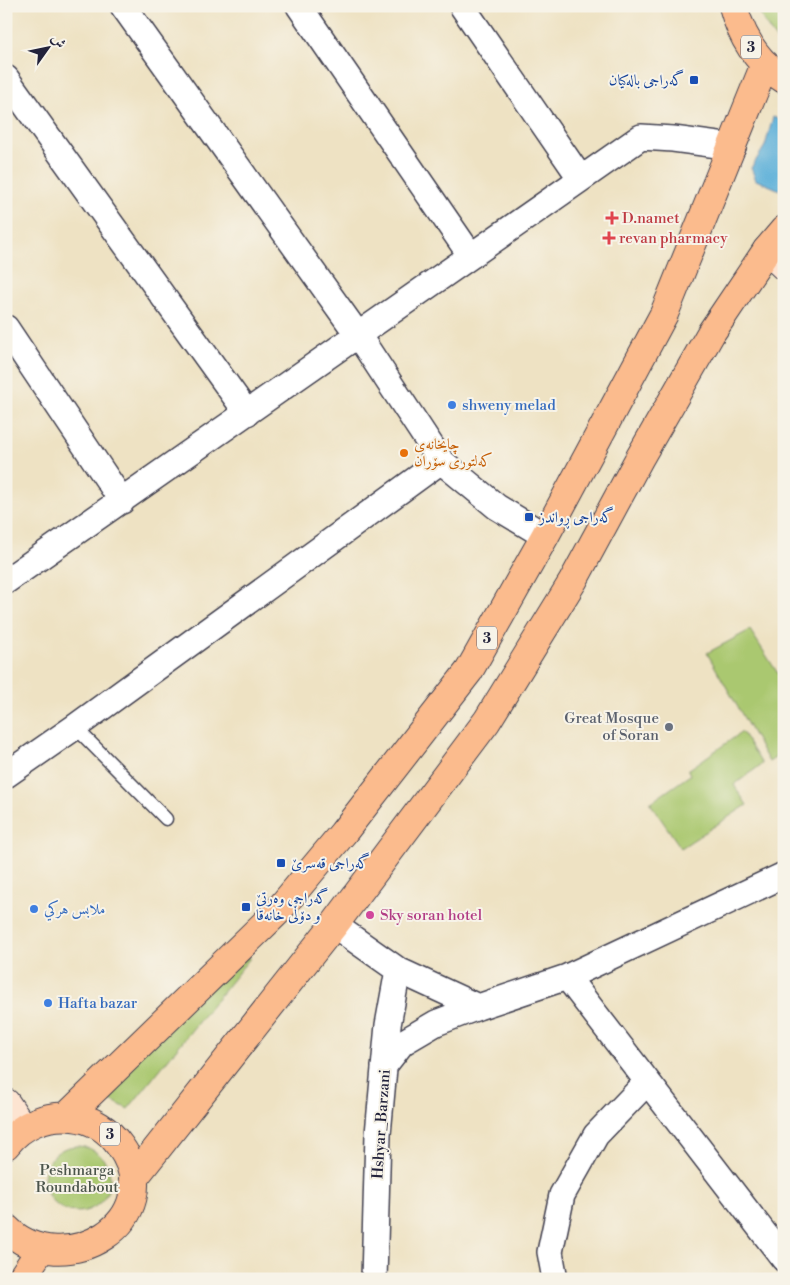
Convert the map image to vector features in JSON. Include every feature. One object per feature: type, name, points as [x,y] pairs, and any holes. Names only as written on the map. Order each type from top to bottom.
[{"type":"highway","name":"3","points":[[67,1116],[277,912],[343,833],[469,670],[545,536],[664,314],[733,147],[774,71],[747,41],[740,29],[733,7]]},
{"type":"highway","points":[[133,1179],[334,926],[487,720],[573,581],[639,459],[711,333],[778,249]]},
{"type":"highway","name":"3","points":[[6,1228],[24,1245],[67,1264],[102,1245],[118,1231],[129,1211],[132,1201],[133,1179],[124,1151],[111,1136],[96,1124],[67,1116],[44,1118],[15,1137]]},
{"type":"highway","points":[[21,1279],[39,1252]]},
{"type":"main road","points":[[6,1103],[15,1137]]},
{"type":"street","points":[[123,6],[358,334],[441,461],[497,507],[545,536]]},
{"type":"street","points":[[299,6],[470,256]]},
{"type":"street","points":[[462,6],[581,179]]},
{"type":"street","points":[[6,78],[247,412]]},
{"type":"street","points":[[6,582],[641,137],[733,147]]},
{"type":"street","points":[[6,328],[122,501]]},
{"type":"street","points":[[6,775],[76,727],[441,461]]},
{"type":"street","points":[[384,1066],[402,1043],[436,1023],[478,1006],[567,977],[784,875]]},
{"type":"street","points":[[334,926],[398,970],[478,1006]]},
{"type":"street","name":"Hshyar_Barzani","points":[[374,1279],[378,1134],[388,1025],[398,970]]},
{"type":"street","points":[[567,977],[784,1259]]},
{"type":"street","points":[[555,1279],[550,1252],[562,1195],[596,1135],[648,1082]]},
{"type":"lane","points":[[76,727],[166,819]]},
{"type":"green space","points":[[756,6],[784,6],[784,47],[765,23]]},
{"type":"green space","points":[[750,630],[784,683],[784,752],[769,762],[707,653]]},
{"type":"green space","points":[[742,732],[762,764],[734,785],[747,805],[681,848],[650,803],[690,775],[688,770]]},
{"type":"green space","points":[[241,955],[250,958],[128,1109],[99,1094]]},
{"type":"green space","name":"Peshmarga Roundabout","points":[[77,1146],[90,1149],[100,1156],[107,1166],[110,1179],[107,1192],[100,1202],[90,1209],[77,1212],[64,1209],[54,1202],[47,1192],[44,1179],[47,1166],[54,1156],[64,1149]]},
{"type":"water","points":[[773,117],[784,121],[784,185],[780,190],[756,180],[751,168],[765,146]]},
{"type":"place","name":"گەراجی بالەکیان","points":[[694,80]]},
{"type":"place","name":"D.namet","points":[[612,218]]},
{"type":"place","name":"revan pharmacy","points":[[609,238]]},
{"type":"place","name":"shweny melad","points":[[452,405]]},
{"type":"place","name":"چایخانەی کەلتوری سۆران","points":[[404,453]]},
{"type":"place","name":"گەراجی ڕواندز","points":[[529,517]]},
{"type":"place","name":"Great Mosque of Soran","points":[[669,727]]},
{"type":"place","name":"گەراجی قەسرێ","points":[[281,863]]},
{"type":"place","name":"گەراجی وەرتێ و دۆڵی خانەقا","points":[[246,907]]},
{"type":"place","name":"ملابس هركي","points":[[34,909]]},
{"type":"place","name":"Sky soran hotel","points":[[370,915]]},
{"type":"place","name":"Hafta bazar","points":[[48,1003]]}]
